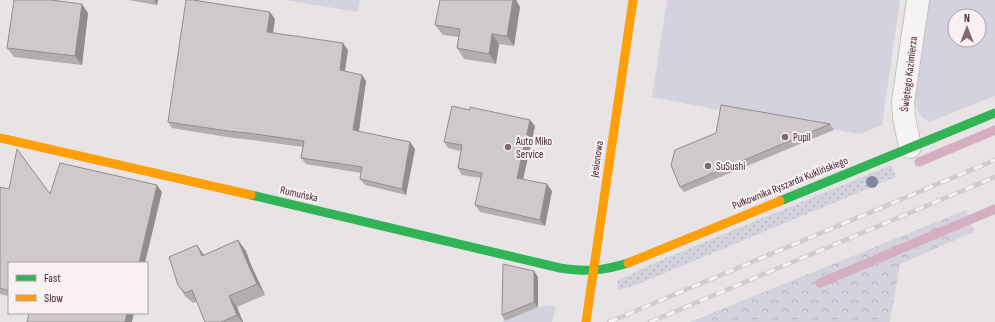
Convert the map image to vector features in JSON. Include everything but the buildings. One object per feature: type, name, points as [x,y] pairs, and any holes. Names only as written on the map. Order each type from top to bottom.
[{"type":"street","name":"Jesionowa","points":[[586,322],[633,0]]},
{"type":"street","name":"Świętego Kazimierza","points":[[910,147],[904,117],[904,102],[918,0]]},
{"type":"street","name":"Pułkownika Ryszarda Kuklińskiego","points":[[593,270],[602,270],[643,256],[995,113]]},
{"type":"street","name":"Rumuńska","points":[[0,138],[320,211],[554,267],[576,270],[593,270]]},
{"type":"green space","points":[[285,0],[360,0],[358,12]]},
{"type":"green space","points":[[667,0],[900,0],[882,125],[860,134],[652,97]]},
{"type":"green space","points":[[929,0],[995,0],[995,96],[929,122],[923,118],[915,101]]},
{"type":"green space","points":[[891,165],[896,177],[631,287],[618,290],[618,281],[647,266]]},
{"type":"green space","points":[[966,210],[974,232],[900,264],[890,322],[690,322]]},
{"type":"green space","points":[[549,305],[556,307],[552,322],[502,322],[538,307]]},
{"type":"waterway","points":[[919,162],[995,130]]},
{"type":"waterway","points":[[820,283],[995,209]]},
{"type":"railway","points":[[609,322],[995,160]]},
{"type":"railway","points":[[650,322],[995,177]]},
{"type":"traffic: fast","points":[[780,201],[995,113]]},
{"type":"traffic: fast","points":[[251,195],[560,268],[594,270],[610,268],[628,263]]},
{"type":"traffic: slow","points":[[586,322],[633,0]]},
{"type":"traffic: slow","points":[[0,138],[251,195]]},
{"type":"traffic: slow","points":[[628,263],[780,201]]},
{"type":"place","name":"Pupil","points":[[785,137]]},
{"type":"place","name":"Auto Miko Service","points":[[508,147]]},
{"type":"place","name":"SuSushi","points":[[708,166]]}]
